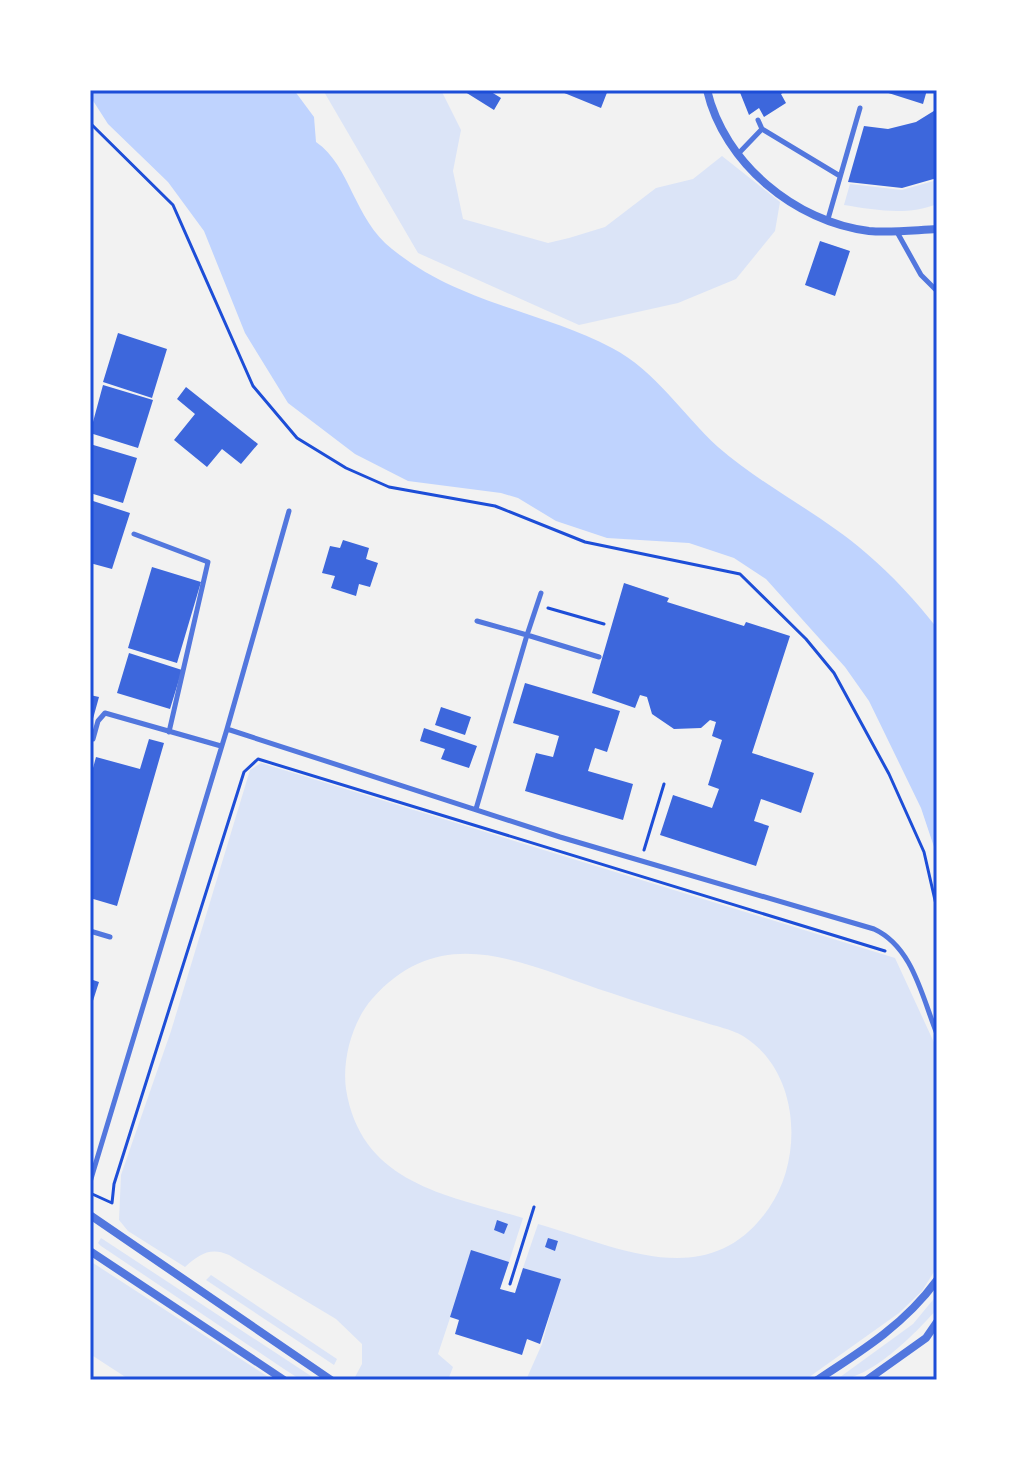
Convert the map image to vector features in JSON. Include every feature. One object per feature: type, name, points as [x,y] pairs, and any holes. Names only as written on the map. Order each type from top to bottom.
[{"type":"street","points":[[707,90],[724,133],[737,155],[801,209],[827,220],[870,231],[937,229]]},
{"type":"street","points":[[90,1215],[331,1380]]},
{"type":"street","points":[[90,1251],[284,1380]]},
{"type":"street","points":[[817,1380],[889,1331],[916,1308],[937,1280]]},
{"type":"street","points":[[867,1380],[926,1338],[937,1322]]},
{"type":"lane","points":[[827,220],[860,108]]},
{"type":"lane","points":[[758,120],[762,129],[840,176]]},
{"type":"lane","points":[[737,155],[762,129]]},
{"type":"lane","points":[[897,231],[921,275],[937,291]]},
{"type":"lane","points":[[90,1182],[222,746],[289,511]]},
{"type":"lane","points":[[134,534],[208,562],[169,732]]},
{"type":"lane","points":[[476,809],[541,593]]},
{"type":"lane","points":[[477,621],[599,657]]},
{"type":"lane","points":[[93,739],[98,721],[105,713],[222,746]]},
{"type":"lane","points":[[227,729],[641,861],[841,918],[892,938],[905,954],[937,1034]]},
{"type":"lane","points":[[90,931],[110,937]]},
{"type":"path","points":[[90,123],[173,205],[253,386],[297,438],[377,484],[495,506],[585,542],[740,574],[806,639],[839,683],[889,774],[924,852],[937,909]]},
{"type":"path","points":[[537,605],[604,624]]},
{"type":"path","points":[[90,1193],[112,1203],[114,1184],[244,772],[258,759],[891,953]]},
{"type":"path","points":[[641,861],[664,784]]},
{"type":"path","points":[[510,1284],[534,1207]]},
{"type":"shaded area","points":[[323,90],[441,90],[461,130],[453,171],[463,219],[548,243],[569,238],[605,227],[656,188],[693,179],[722,156],[780,202],[775,231],[736,279],[678,303],[579,325],[418,253]]},
{"type":"shaded area","points":[[937,180],[937,204],[926,208],[891,211],[844,205],[850,184],[902,190]]},
{"type":"shaded area","points":[[261,763],[895,958],[937,1049],[937,1267],[922,1291],[899,1313],[805,1380],[526,1380],[542,1344],[560,1279],[523,1268],[538,1224],[631,1252],[661,1257],[691,1257],[719,1250],[745,1235],[769,1208],[780,1188],[788,1165],[790,1116],[786,1093],[776,1071],[762,1051],[743,1036],[516,961],[486,955],[456,954],[427,960],[399,974],[365,1008],[350,1042],[346,1066],[346,1089],[355,1121],[369,1146],[389,1166],[438,1192],[523,1218],[509,1262],[458,1294],[438,1354],[453,1367],[448,1380],[360,1380],[355,1377],[362,1364],[362,1344],[336,1319],[229,1255],[206,1253],[185,1267],[128,1231],[119,1220],[121,1175],[171,1031],[250,770]]},
{"type":"shaded area","points":[[101,1238],[317,1380],[301,1380],[284,1369],[101,1246],[98,1243]]},
{"type":"shaded area","points":[[90,1261],[273,1380],[130,1380],[90,1354]]},
{"type":"shaded area","points":[[211,1275],[337,1359],[334,1365],[206,1280]]},
{"type":"shaded area","points":[[937,1295],[937,1309],[891,1354],[863,1372],[836,1380],[913,1324]]},
{"type":"water","points":[[90,90],[294,90],[314,117],[316,142],[337,164],[369,223],[392,249],[445,282],[584,335],[628,358],[655,381],[718,447],[876,561],[937,628],[937,856],[921,808],[869,701],[845,667],[766,579],[734,558],[689,543],[607,538],[556,521],[518,498],[501,493],[408,481],[355,454],[288,403],[245,333],[204,231],[168,182],[108,124],[90,96]]},
{"type":"building","points":[[462,90],[488,90],[501,98],[494,110]]},
{"type":"building","points":[[557,90],[608,90],[601,108]]},
{"type":"building","points":[[739,90],[787,90],[781,94],[786,103],[764,117],[759,108],[749,115]]},
{"type":"building","points":[[879,90],[927,90],[923,104]]},
{"type":"building","points":[[937,109],[937,178],[902,188],[848,182],[864,126],[888,129],[916,122]]},
{"type":"building","points":[[820,241],[850,251],[835,296],[805,285]]},
{"type":"building","points":[[118,333],[167,349],[152,398],[103,382]]},
{"type":"building","points":[[103,385],[153,400],[138,448],[90,433]]},
{"type":"building","points":[[186,387],[258,444],[241,464],[222,449],[207,467],[174,440],[195,414],[177,399]]},
{"type":"building","points":[[90,444],[137,458],[123,503],[90,493]]},
{"type":"building","points":[[90,500],[130,513],[112,569],[90,563]]},
{"type":"building","points":[[343,540],[369,548],[366,559],[378,563],[370,587],[359,584],[356,596],[331,588],[335,576],[322,573],[330,546],[340,548]]},
{"type":"building","points":[[152,567],[201,582],[177,663],[128,648]]},
{"type":"building","points":[[624,583],[669,598],[667,602],[744,626],[746,622],[790,636],[752,753],[814,773],[801,813],[761,799],[754,821],[769,826],[756,866],[660,835],[673,795],[712,808],[719,789],[708,785],[722,740],[712,736],[716,722],[710,720],[701,728],[674,729],[652,714],[647,697],[640,695],[635,708],[592,693]]},
{"type":"building","points":[[129,653],[182,670],[170,709],[117,693]]},
{"type":"building","points":[[525,683],[620,711],[607,752],[595,748],[588,771],[633,784],[623,820],[525,791],[536,753],[553,757],[559,736],[513,723]]},
{"type":"building","points":[[90,695],[99,697],[91,726],[90,726]]},
{"type":"building","points":[[441,707],[471,717],[465,735],[435,725]]},
{"type":"building","points":[[424,728],[477,746],[469,768],[441,759],[445,749],[420,741]]},
{"type":"building","points":[[149,739],[164,743],[117,906],[90,898],[90,779],[96,757],[140,769]]},
{"type":"building","points":[[90,979],[99,982],[91,1007],[90,1007]]},
{"type":"building","points":[[497,1220],[508,1224],[504,1234],[494,1230]]},
{"type":"building","points":[[548,1238],[558,1241],[555,1251],[545,1247]]},
{"type":"building","points":[[471,1250],[509,1262],[500,1289],[515,1293],[523,1268],[561,1279],[540,1344],[527,1339],[522,1355],[455,1334],[459,1320],[450,1317]]}]
